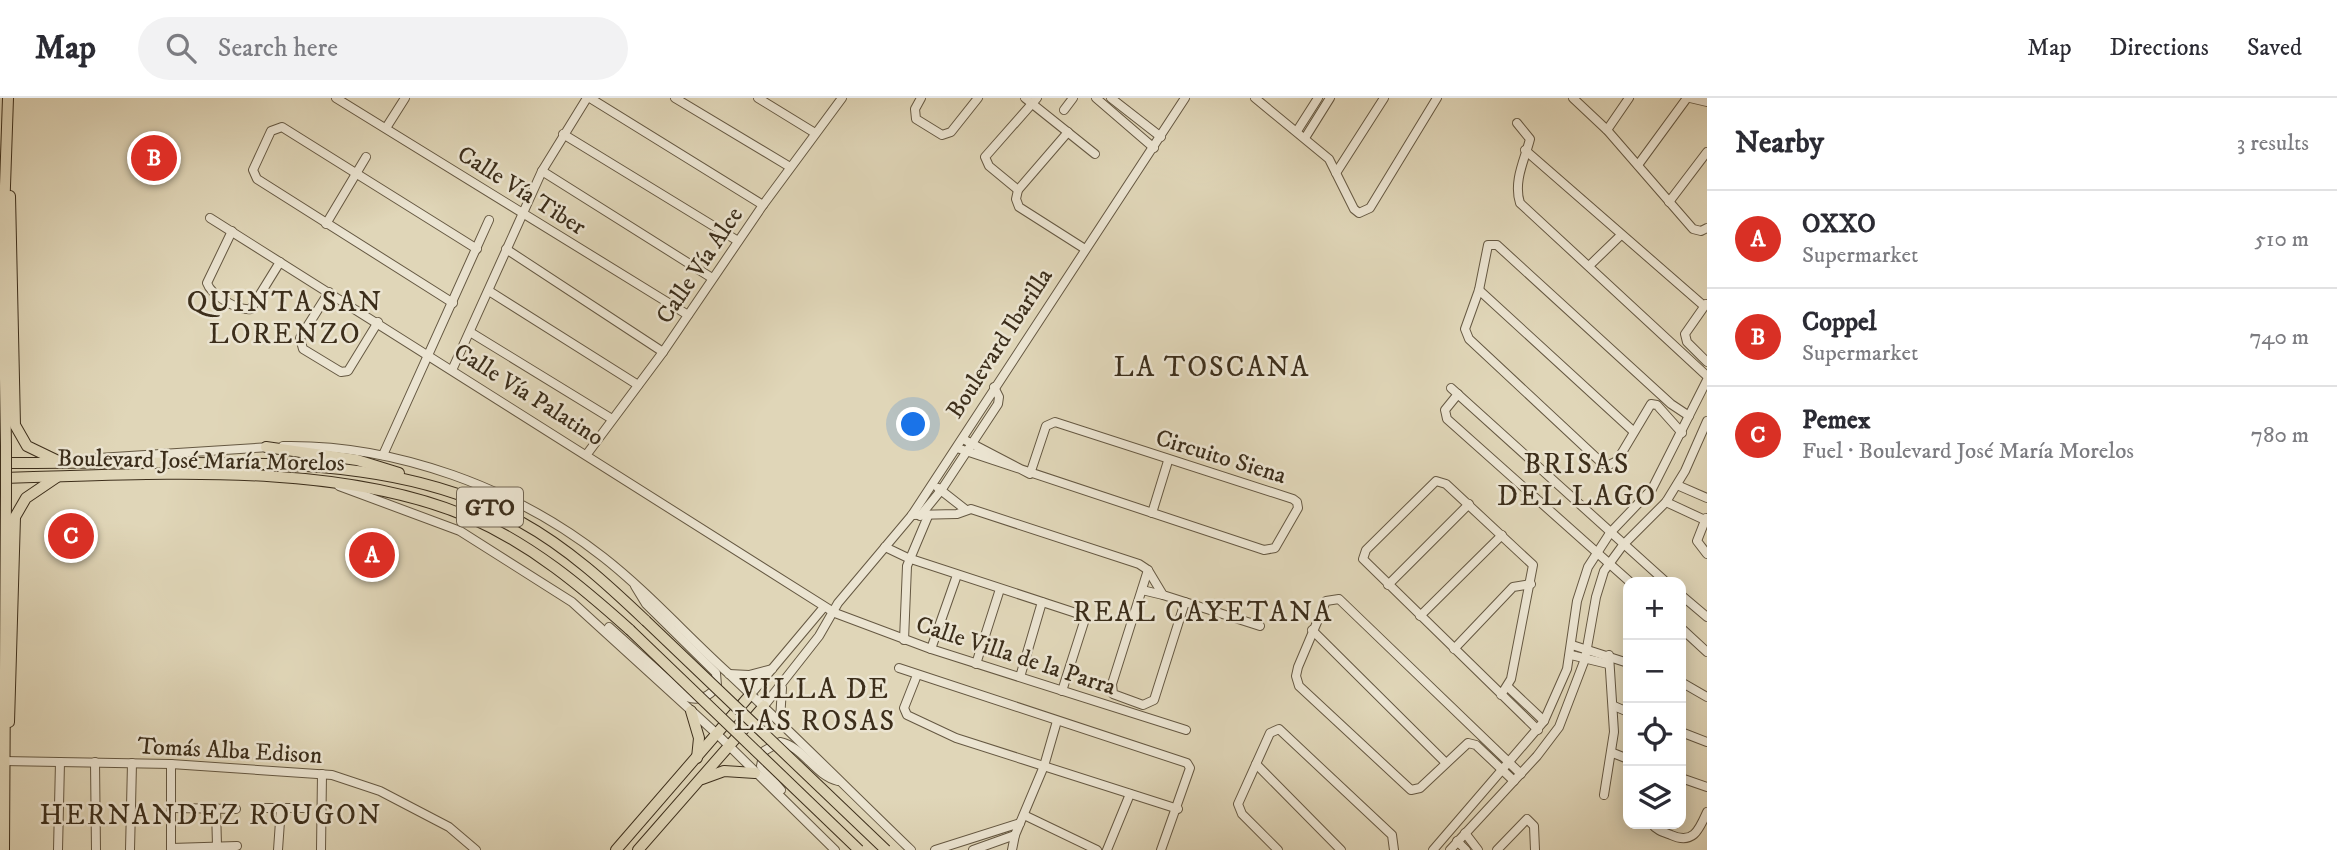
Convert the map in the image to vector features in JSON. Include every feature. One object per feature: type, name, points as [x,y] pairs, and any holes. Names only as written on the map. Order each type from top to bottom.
[{"type":"main road","points":[[4,850],[6,446],[3,244],[8,98]]},
{"type":"main road","points":[[6,147],[13,279],[15,425],[27,446],[63,463]]},
{"type":"main road","points":[[266,447],[357,460],[388,468],[412,480]]},
{"type":"main road","name":"Boulevard José María Morelos","points":[[0,463],[300,466],[359,470],[412,480],[463,496],[521,522],[576,559],[646,621],[886,850]]},
{"type":"main road","name":"Boulevard José María Morelos","points":[[0,478],[214,476],[327,481],[410,496],[493,529],[562,571],[630,630],[859,850]]},
{"type":"main road","points":[[3,747],[11,700],[15,517],[26,498],[58,477]]},
{"type":"main road","points":[[616,850],[697,760],[751,694]]},
{"type":"main road","points":[[638,850],[764,706]]},
{"type":"main road","points":[[691,711],[699,738],[697,760]]},
{"type":"main road","points":[[698,780],[724,771],[755,773]]},
{"type":"street","name":"Calle Vía Tiber","points":[[337,98],[688,315]]},
{"type":"street","points":[[386,128],[405,98]]},
{"type":"street","points":[[453,369],[542,171],[563,134],[589,98],[763,205]]},
{"type":"street","points":[[676,98],[790,167]]},
{"type":"street","points":[[758,98],[815,133]]},
{"type":"street","points":[[920,98],[915,115],[923,125],[936,133],[947,134],[978,98]]},
{"type":"street","points":[[1064,110],[1073,98]]},
{"type":"street","points":[[1096,98],[1154,148]]},
{"type":"street","points":[[1111,98],[1161,138]]},
{"type":"street","name":"Boulevard Ibarilla","points":[[764,706],[835,612],[838,603],[885,547],[920,515],[932,485],[994,387],[1185,98]]},
{"type":"street","points":[[1297,131],[1318,98]]},
{"type":"street","points":[[1305,138],[1330,98]]},
{"type":"street","points":[[1336,173],[1384,98]]},
{"type":"street","points":[[1260,100],[1329,159],[1356,211],[1360,213],[1370,208],[1437,98]]},
{"type":"street","points":[[1573,98],[1607,130],[1693,229],[1707,228]]},
{"type":"street","points":[[1607,130],[1629,98]]},
{"type":"street","points":[[1638,164],[1688,98],[1707,102]]},
{"type":"street","name":"Calle Vía Alce","points":[[587,454],[663,352],[838,100]]},
{"type":"street","points":[[1085,248],[1019,207],[1017,194],[986,161],[986,155],[1031,100],[1095,154]]},
{"type":"street","points":[[1433,850],[1544,721],[1558,694],[1570,655],[1577,601],[1595,553],[1610,533],[1652,489],[1707,378],[1520,203],[1518,195],[1525,150],[1530,139],[1517,123]]},
{"type":"street","points":[[453,303],[257,179],[253,173],[254,166],[271,131],[279,126],[477,249]]},
{"type":"street","points":[[1017,194],[1068,132]]},
{"type":"street","points":[[563,134],[738,241]]},
{"type":"street","points":[[1525,150],[1620,234],[1706,304],[1686,329],[1688,342],[1707,362]]},
{"type":"street","points":[[1669,202],[1707,152]]},
{"type":"street","points":[[326,224],[366,157]]},
{"type":"street","points":[[542,171],[712,278]]},
{"type":"street","name":"Calle Vía Palatino","points":[[211,218],[835,612]]},
{"type":"street","points":[[383,456],[489,220]]},
{"type":"street","points":[[232,231],[207,283],[209,288],[225,300],[244,310],[251,309],[280,262]]},
{"type":"street","points":[[1589,266],[1620,234]]},
{"type":"street","points":[[1682,433],[1654,404],[1646,407],[1617,461],[1609,465],[1603,464],[1468,339],[1465,329],[1479,290],[1486,247],[1495,244],[1671,404],[1689,416]]},
{"type":"street","points":[[506,250],[663,352]]},
{"type":"street","points":[[1479,290],[1633,430]]},
{"type":"street","points":[[489,291],[638,385]]},
{"type":"street","points":[[329,292],[300,338],[303,349],[341,372],[348,371],[377,322]]},
{"type":"street","points":[[470,332],[612,419]]},
{"type":"street","points":[[904,640],[908,558],[920,515],[967,453],[999,400],[994,387]]},
{"type":"street","points":[[1625,577],[1447,419],[1445,410],[1454,391],[1660,577]]},
{"type":"street","points":[[1450,850],[1521,774],[1559,727],[1586,654],[1600,582],[1623,545],[1666,502],[1677,485],[1707,421]]},
{"type":"street","name":"Circuito Siena","points":[[957,449],[1030,474],[1268,550],[1277,545],[1298,508],[1293,499],[1052,422],[1046,426],[1030,474]]},
{"type":"street","name":"Circuito Siena","points":[[963,439],[1030,474]]},
{"type":"street","name":"Boulevard José María Morelos","points":[[63,463],[266,447],[340,448],[383,456],[464,481],[529,508],[577,538],[634,583],[780,720],[841,782]]},
{"type":"street","points":[[1152,513],[1168,461]]},
{"type":"street","points":[[327,481],[460,531],[556,591],[593,620],[718,735],[835,850]]},
{"type":"street","points":[[1501,695],[1508,687],[1534,570],[1531,562],[1443,481],[1436,481],[1366,550],[1364,562],[1420,617],[1454,649],[1501,695],[1538,730]]},
{"type":"street","points":[[932,485],[942,489],[966,510],[1139,564],[1148,570],[1163,595]]},
{"type":"street","points":[[1677,485],[1707,498]]},
{"type":"street","points":[[1666,502],[1706,519],[1697,541],[1707,554]]},
{"type":"street","points":[[1388,585],[1468,504]]},
{"type":"street","points":[[920,515],[957,514],[966,510]]},
{"type":"street","points":[[1420,617],[1502,535]]},
{"type":"street","points":[[885,547],[957,575],[1083,615],[1085,619],[1062,691]]},
{"type":"street","points":[[1148,570],[1112,690],[1116,697],[1143,705],[1154,700],[1185,602]]},
{"type":"street","points":[[932,649],[957,575]]},
{"type":"street","points":[[593,620],[608,626],[625,639],[687,697],[698,699],[714,690],[718,680],[716,673],[646,604],[634,583]]},
{"type":"street","points":[[1454,649],[1513,587],[1531,584]]},
{"type":"street","points":[[976,664],[1000,589]]},
{"type":"street","points":[[1142,590],[1260,626]]},
{"type":"street","points":[[1514,781],[1506,767],[1339,599],[1329,599],[1312,631],[1296,676],[1299,686],[1405,787],[1411,790],[1420,788],[1465,745],[1472,743],[1506,767],[1521,774]]},
{"type":"street","points":[[1686,599],[1707,617]]},
{"type":"street","points":[[1020,677],[1042,602]]},
{"type":"street","points":[[751,694],[824,607],[838,603]]},
{"type":"street","name":"Calle Villa de la Parra","points":[[835,612],[904,640],[1186,730]]},
{"type":"street","points":[[1312,631],[1446,763]]},
{"type":"street","points":[[1686,633],[1707,652]]},
{"type":"street","points":[[1572,645],[1586,654]]},
{"type":"street","points":[[1570,655],[1586,654],[1623,662]]},
{"type":"street","points":[[1604,795],[1613,753],[1614,706],[1610,660]]},
{"type":"street","points":[[899,668],[1187,763],[1190,768],[1178,809],[1161,850]]},
{"type":"street","points":[[729,674],[749,675],[772,669]]},
{"type":"street","points":[[917,675],[904,708],[907,715],[956,738],[1178,809]]},
{"type":"street","points":[[780,720],[779,701],[784,682]]},
{"type":"street","points":[[1686,685],[1707,696]]},
{"type":"street","points":[[1508,687],[1544,721]]},
{"type":"street","points":[[1614,706],[1623,710]]},
{"type":"street","points":[[1012,850],[1015,835],[1044,766],[1057,721]]},
{"type":"street","points":[[1278,850],[1239,810],[1240,799],[1274,729],[1282,730],[1392,835],[1394,850]]},
{"type":"street","points":[[1686,734],[1707,742]]},
{"type":"street","points":[[797,812],[761,766],[768,748],[780,742],[789,744],[824,776],[841,782],[911,850]]},
{"type":"street","points":[[1613,753],[1623,757]]},
{"type":"street","name":"Tomás Alba Edison","points":[[3,761],[171,764],[322,774],[380,791],[450,828],[476,850]]},
{"type":"street","points":[[58,850],[60,762]]},
{"type":"street","points":[[95,762],[96,850]]},
{"type":"street","points":[[130,850],[132,763]]},
{"type":"street","points":[[171,764],[171,849],[237,846]]},
{"type":"street","points":[[1256,764],[1341,850]]},
{"type":"street","points":[[321,850],[322,774]]},
{"type":"street","points":[[1686,780],[1707,788]]},
{"type":"street","points":[[1107,850],[1130,794]]},
{"type":"street","points":[[256,807],[305,807]]},
{"type":"street","points":[[278,850],[281,807]]},
{"type":"street","points":[[171,808],[236,809]]},
{"type":"street","points":[[216,808],[217,846]]},
{"type":"street","points":[[1655,829],[1681,840],[1689,839],[1699,831],[1707,812]]},
{"type":"street","points":[[935,850],[965,846],[1022,819],[1097,850]]},
{"type":"street","points":[[1497,850],[1527,819],[1534,826],[1535,850]]},
{"type":"street","points":[[1465,833],[1478,850]]},
{"type":"street","points":[[973,850],[1015,835]]},
{"type":"street","points":[[1457,841],[1466,850]]},
{"type":"place","name":"Coppel","points":[[154,158]]},
{"type":"place","name":"Pemex","points":[[71,536]]},
{"type":"place","name":"OXXO","points":[[372,555]]},
{"type":"district","name":"QUINTA SAN LORENZO","points":[[285,317]]},
{"type":"district","name":"LA TOSCANA","points":[[1212,366]]},
{"type":"district","name":"BRISAS DEL LAGO","points":[[1577,479]]},
{"type":"district","name":"REAL CAYETANA","points":[[1203,611]]},
{"type":"district","name":"VILLA DE LAS ROSAS","points":[[815,704]]},
{"type":"district","name":"HERNANDEZ ROUGON","points":[[211,814]]}]
